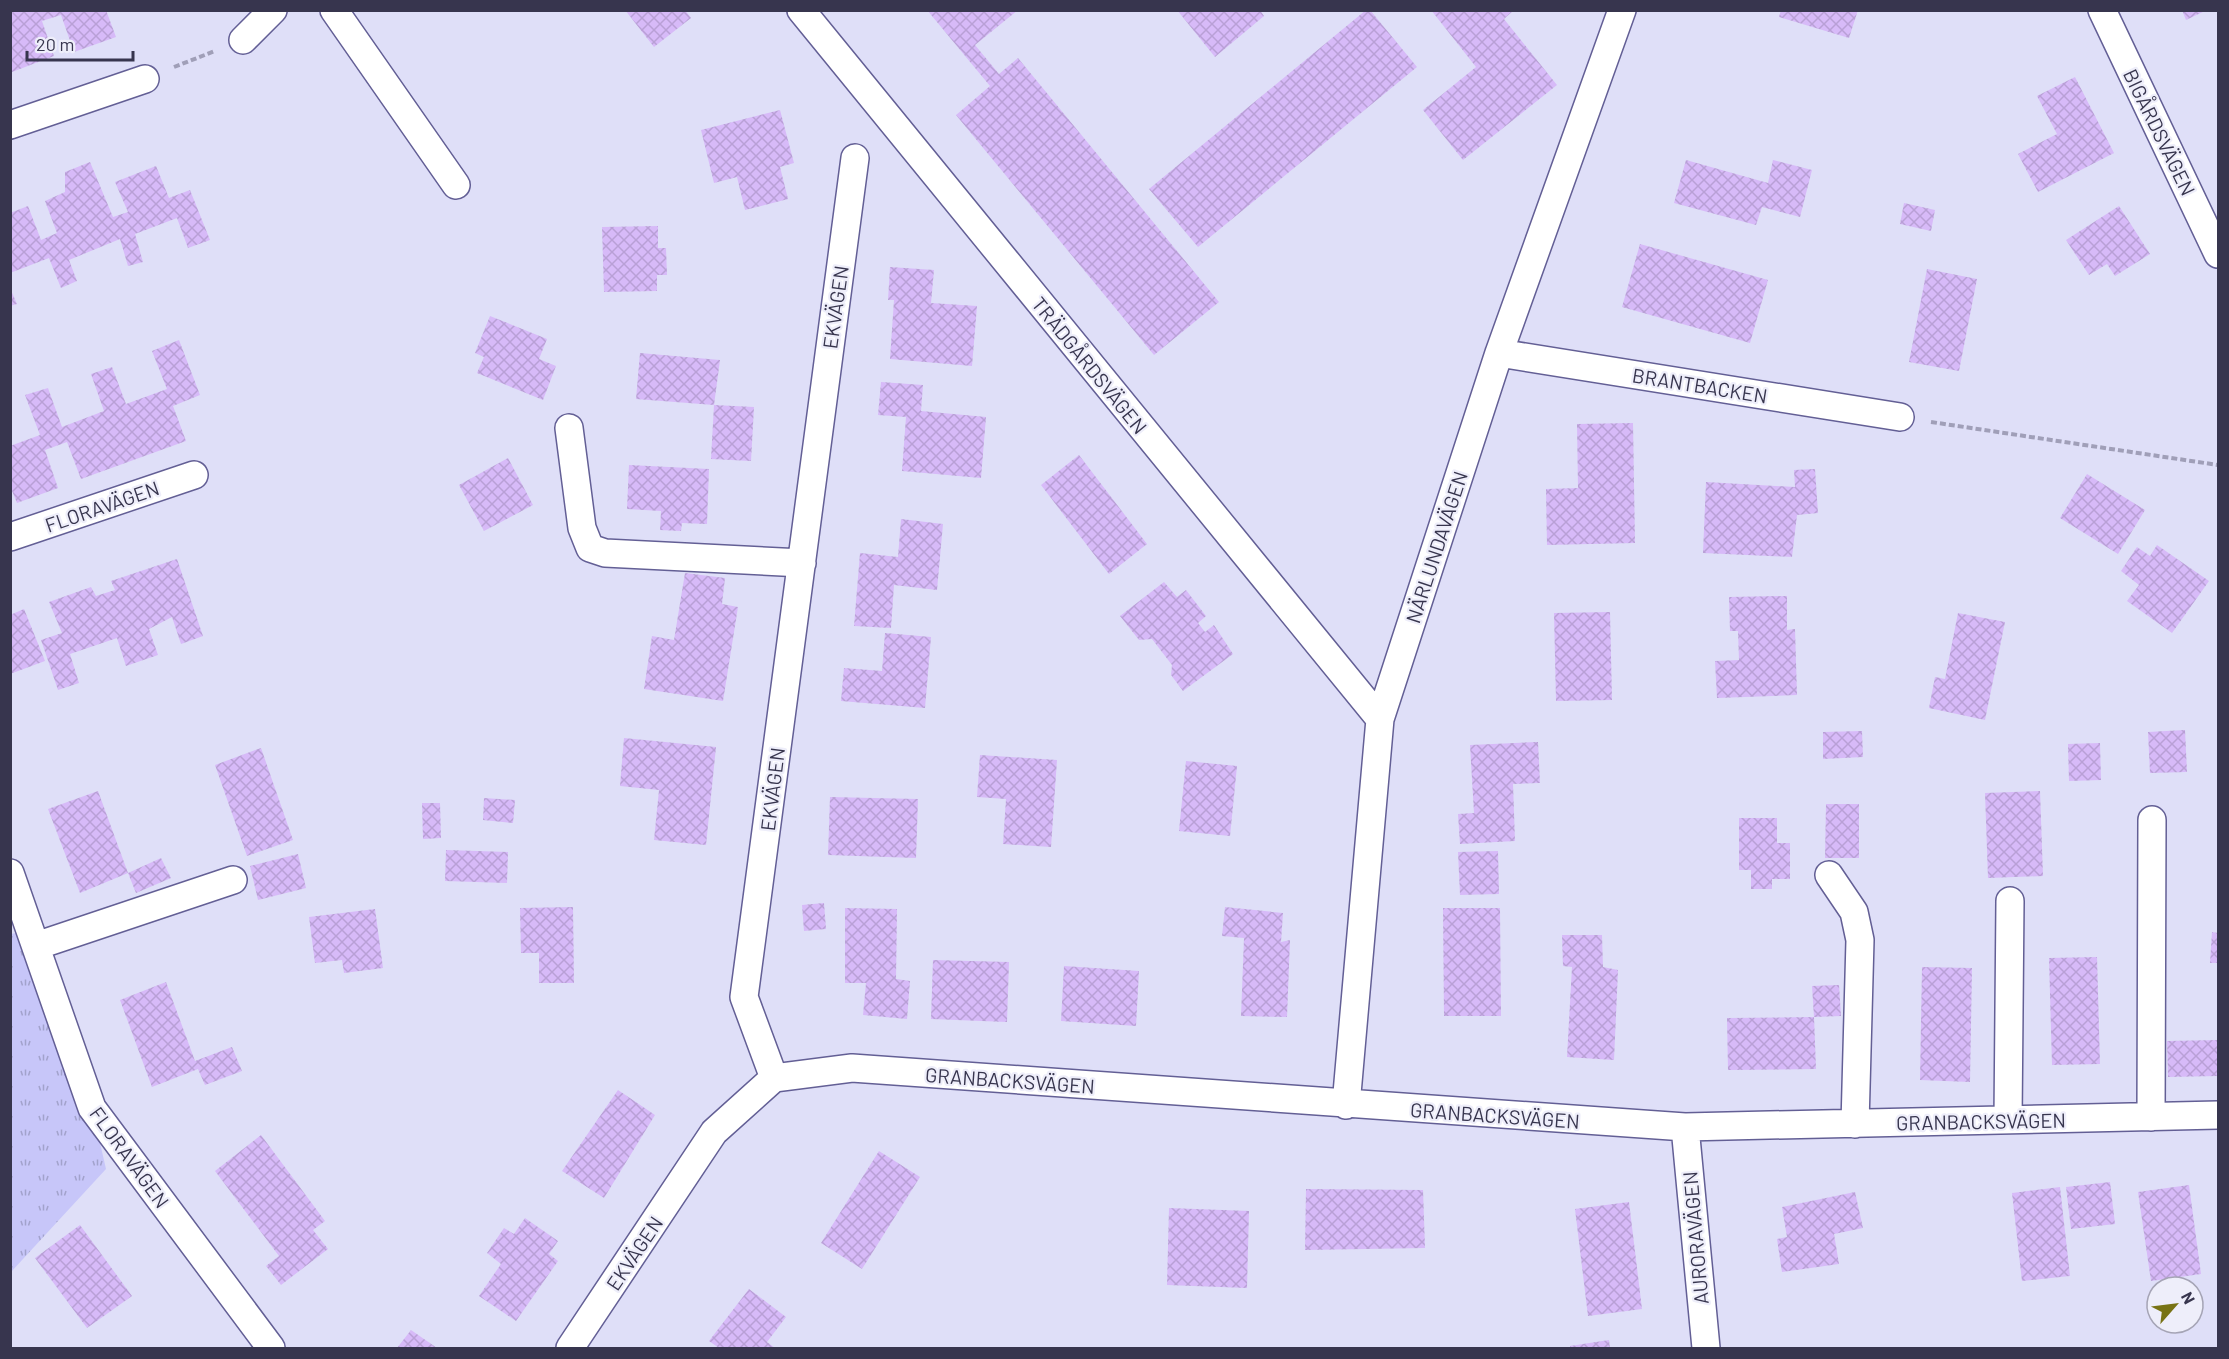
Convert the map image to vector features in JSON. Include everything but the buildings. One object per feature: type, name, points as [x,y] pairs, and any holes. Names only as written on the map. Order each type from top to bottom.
[{"type":"street","points":[[243,40],[273,10]]},
{"type":"street","points":[[334,10],[456,186]]},
{"type":"street","name":"TRÄDGÅRDSVÄGEN","points":[[801,10],[1380,719]]},
{"type":"street","name":"NÄRLUNDAVÄGEN","points":[[1346,1105],[1380,719],[1499,353],[1622,10]]},
{"type":"street","name":"BIGÅRDSVÄGEN","points":[[2102,10],[2218,254]]},
{"type":"street","points":[[10,125],[145,79]]},
{"type":"street","name":"EKVÄGEN","points":[[570,1348],[714,1132],[774,1078],[744,997],[855,158]]},
{"type":"street","name":"BRANTBACKEN","points":[[1499,353],[1900,417]]},
{"type":"street","points":[[569,428],[582,528],[590,548],[605,553],[801,563]]},
{"type":"street","name":"FLORAVÄGEN","points":[[10,537],[194,475]]},
{"type":"street","points":[[2151,1117],[2152,820]]},
{"type":"street","name":"FLORAVÄGEN","points":[[10,873],[92,1108],[271,1348]]},
{"type":"street","points":[[1829,875],[1854,912],[1860,940],[1855,1124]]},
{"type":"street","points":[[36,946],[233,880]]},
{"type":"street","points":[[2008,1120],[2010,901]]},
{"type":"street","name":"GRANBACKSVÄGEN","points":[[774,1078],[852,1068],[1346,1105],[1685,1127],[2218,1115]]},
{"type":"street","name":"AURORAVÄGEN","points":[[1685,1127],[1706,1348]]},
{"type":"path","points":[[145,79],[243,40]]},
{"type":"path","points":[[1900,417],[2218,465]]},
{"type":"green space","points":[[30,930],[92,1108],[106,1169],[11,1272],[11,934]]}]
